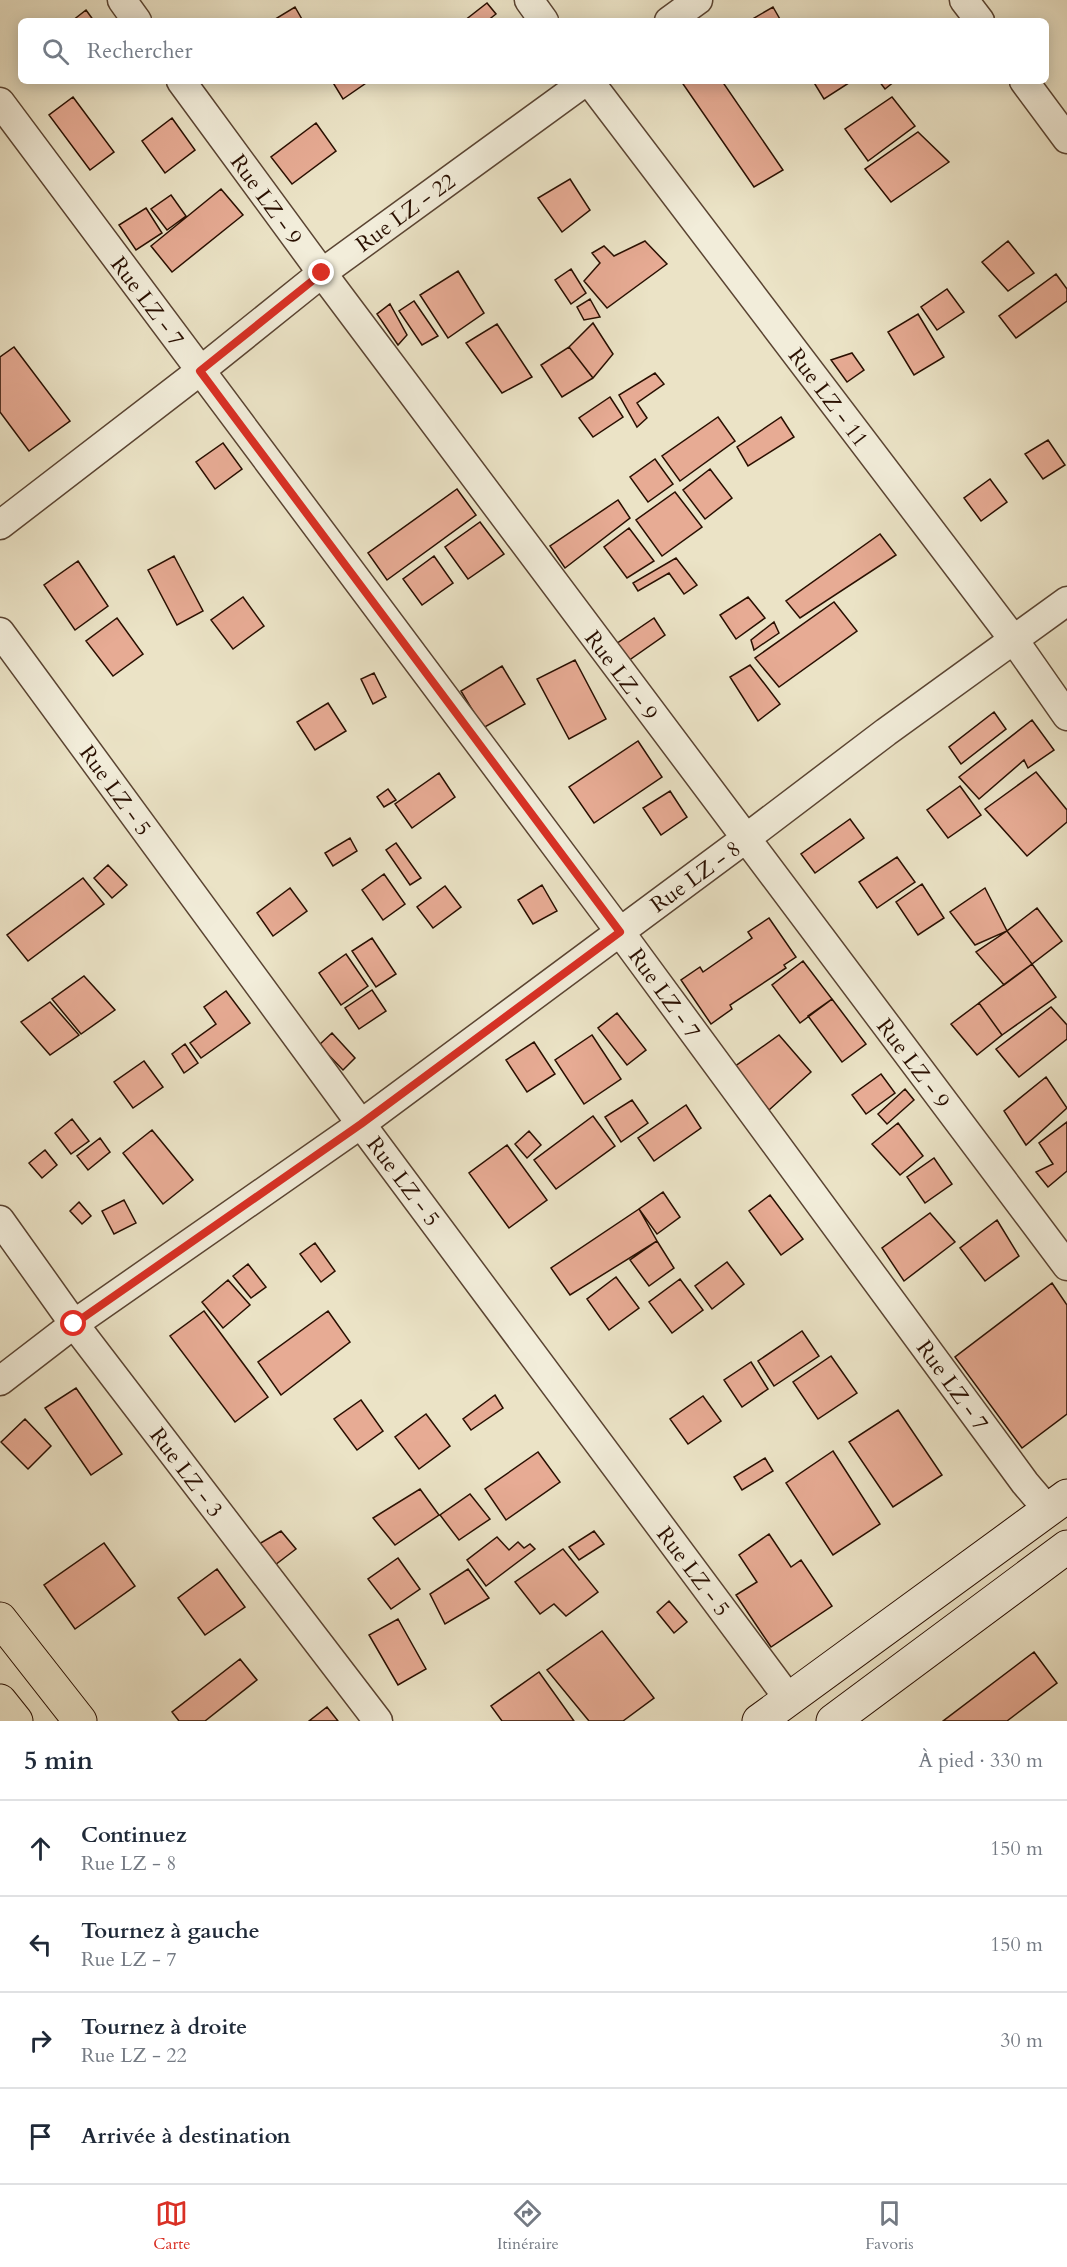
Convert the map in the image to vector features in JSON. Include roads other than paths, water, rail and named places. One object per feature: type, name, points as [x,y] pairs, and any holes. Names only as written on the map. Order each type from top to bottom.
[{"type":"main road","points":[[759,1721],[1057,1503]]},
{"type":"main road","points":[[832,1721],[1067,1547]]},
{"type":"main road","points":[[0,1619],[80,1721]]},
{"type":"main road","points":[[0,1701],[16,1721]]},
{"type":"street","points":[[122,0],[135,18]]},
{"type":"street","points":[[529,0],[542,18]]},
{"type":"street","points":[[673,18],[698,0]]},
{"type":"street","name":"Rue LZ - 9","points":[[183,84],[745,839],[1067,1266]]},
{"type":"street","name":"Rue LZ - 22","points":[[0,525],[200,371],[322,273],[584,84]]},
{"type":"street","name":"Rue LZ - 11","points":[[590,84],[1014,640],[1067,716]]},
{"type":"street","points":[[1026,84],[1067,139]]},
{"type":"street","name":"Rue LZ - 7","points":[[0,102],[620,932],[1025,1483],[1057,1503]]},
{"type":"street","name":"Rue LZ - 8","points":[[0,1381],[74,1324],[361,1124],[886,732],[1067,601]]},
{"type":"street","name":"Rue LZ - 5","points":[[0,632],[361,1124],[789,1699]]},
{"type":"street","name":"Rue LZ - 3","points":[[0,1220],[74,1324],[378,1721]]}]
